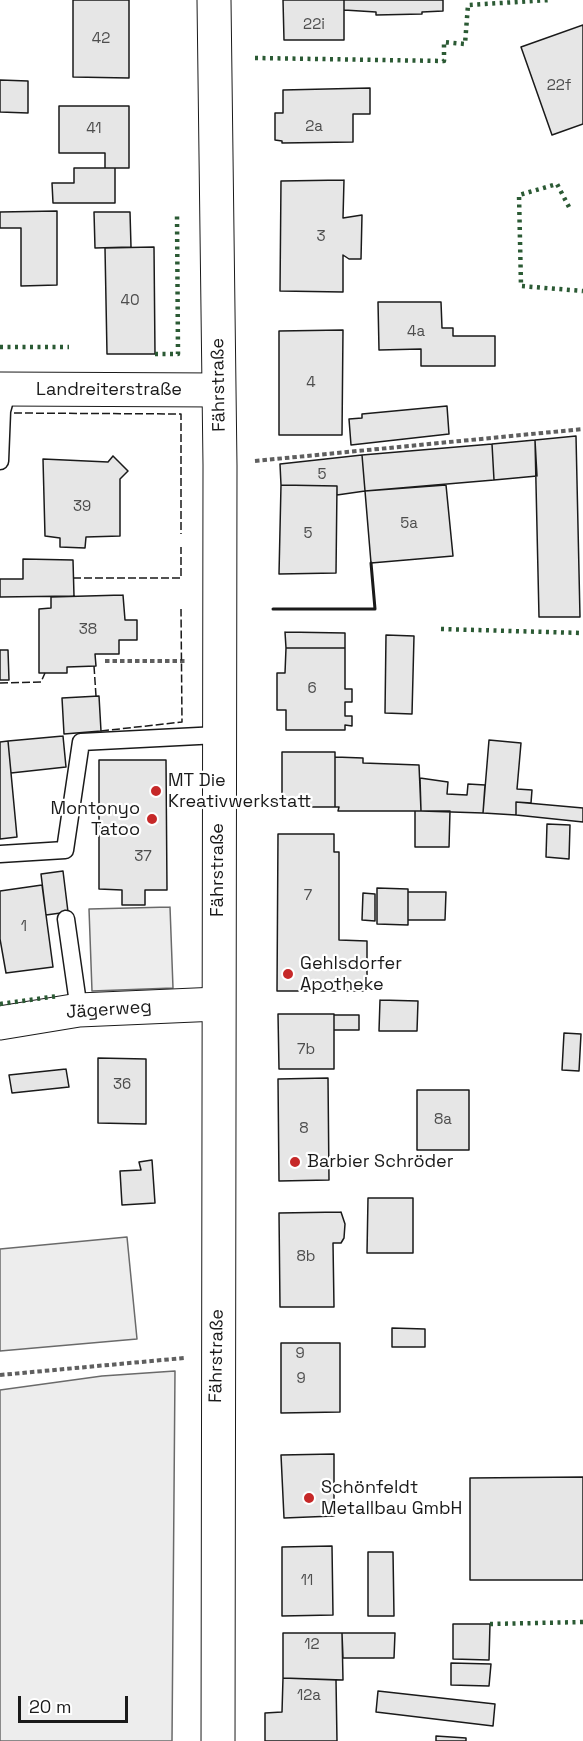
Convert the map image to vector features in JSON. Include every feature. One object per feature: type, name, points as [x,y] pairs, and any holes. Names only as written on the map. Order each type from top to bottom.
[{"type":"street","name":"Fährstraße","points":[[214,0],[220,465],[218,1741]]},
{"type":"street","name":"Landreiterstraße","points":[[4,389],[218,390]]},
{"type":"street","name":"Jägerweg","points":[[0,1023],[79,1010],[218,1004]]},
{"type":"lane","points":[[0,461],[4,389]]},
{"type":"lane","points":[[0,854],[65,850],[81,742],[218,735]]},
{"type":"lane","points":[[66,919],[79,1010]]},
{"type":"path","points":[[220,465],[583,429]]},
{"type":"path","points":[[105,661],[182,661]]},
{"type":"path","points":[[0,1375],[180,1358],[218,1357]]},
{"type":"shaded area","points":[[170,907],[173,988],[92,991],[89,909]]},
{"type":"shaded area","points":[[127,1237],[137,1339],[0,1351],[0,1249]]},
{"type":"shaded area","points":[[175,1371],[172,1741],[0,1741],[0,1390],[102,1376]]},
{"type":"building","points":[[73,0],[129,0],[129,78],[73,77]]},
{"type":"building","points":[[283,0],[344,0],[344,40],[284,40]]},
{"type":"building","points":[[344,0],[443,0],[443,11],[376,15],[376,12],[344,10]]},
{"type":"building","points":[[583,25],[583,124],[552,135],[521,47]]},
{"type":"building","points":[[0,80],[28,81],[28,113],[0,112]]},
{"type":"building","points":[[370,88],[370,114],[353,114],[353,142],[282,143],[282,141],[275,140],[275,113],[283,113],[283,90]]},
{"type":"building","points":[[59,106],[129,106],[129,168],[105,168],[105,153],[59,153]]},
{"type":"building","points":[[74,168],[115,168],[115,203],[53,203],[52,183],[74,183]]},
{"type":"building","points":[[344,180],[343,218],[362,215],[361,259],[349,259],[343,255],[343,292],[280,291],[281,181]]},
{"type":"building","points":[[57,211],[57,285],[21,286],[21,228],[0,228],[0,212]]},
{"type":"building","points":[[94,212],[130,212],[131,247],[95,248]]},
{"type":"building","points":[[154,247],[155,354],[107,354],[105,248]]},
{"type":"building","points":[[378,302],[441,302],[442,328],[453,328],[453,336],[495,336],[495,366],[421,366],[421,349],[379,350]]},
{"type":"building","points":[[343,330],[342,435],[279,435],[279,331]]},
{"type":"building","points":[[447,406],[449,434],[351,445],[349,419],[362,418],[362,414]]},
{"type":"building","points":[[576,436],[580,617],[539,617],[535,440]]},
{"type":"building","points":[[535,440],[537,476],[494,480],[492,444]]},
{"type":"building","points":[[492,444],[494,480],[365,491],[362,455]]},
{"type":"building","points":[[362,455],[365,491],[337,495],[337,486],[281,485],[280,464]]},
{"type":"building","points":[[113,456],[128,471],[120,479],[120,536],[86,537],[85,548],[60,547],[60,538],[45,536],[43,459],[108,462]]},
{"type":"building","points":[[281,485],[337,486],[336,573],[279,574]]},
{"type":"building","points":[[446,485],[453,556],[371,563],[365,491]]},
{"type":"building","points":[[23,559],[73,560],[74,596],[0,597],[0,579],[23,579]]},
{"type":"building","points":[[123,595],[125,620],[137,620],[137,640],[119,640],[119,654],[95,654],[96,666],[67,667],[67,673],[39,673],[39,609],[51,608],[51,597]]},
{"type":"building","points":[[285,632],[345,633],[345,648],[286,648]]},
{"type":"building","points":[[386,635],[414,636],[412,714],[385,713]]},
{"type":"building","points":[[286,648],[345,648],[345,689],[352,689],[352,702],[345,702],[345,716],[352,716],[352,726],[345,725],[345,730],[286,730],[286,710],[277,710],[277,673],[285,673]]},
{"type":"building","points":[[0,650],[8,650],[9,680],[0,680]]},
{"type":"building","points":[[99,696],[101,731],[64,734],[62,698]]},
{"type":"building","points":[[63,736],[66,767],[11,773],[8,741]]},
{"type":"building","points":[[489,740],[521,743],[517,789],[532,790],[531,803],[516,802],[516,815],[483,813]]},
{"type":"building","points":[[8,741],[17,837],[0,839],[0,742]]},
{"type":"building","points":[[282,752],[335,752],[335,807],[282,807]]},
{"type":"building","points":[[335,757],[363,758],[363,763],[419,765],[421,811],[338,811],[339,807],[335,807]]},
{"type":"building","points":[[99,760],[166,760],[167,890],[145,890],[145,905],[122,905],[122,890],[99,889]]},
{"type":"building","points":[[420,778],[448,782],[447,794],[467,795],[468,784],[485,785],[483,813],[421,811]]},
{"type":"building","points":[[516,802],[583,808],[583,822],[516,815]]},
{"type":"building","points":[[415,811],[450,811],[449,847],[415,847]]},
{"type":"building","points":[[547,824],[570,825],[569,859],[546,857]]},
{"type":"building","points":[[278,834],[334,834],[334,852],[339,852],[339,940],[367,941],[367,991],[277,991]]},
{"type":"building","points":[[63,871],[68,912],[46,915],[41,874]]},
{"type":"building","points":[[42,885],[53,967],[6,973],[0,939],[0,891]]},
{"type":"building","points":[[377,888],[408,889],[408,925],[377,924]]},
{"type":"building","points":[[408,892],[446,892],[445,920],[408,920]]},
{"type":"building","points":[[363,893],[375,894],[375,921],[362,920]]},
{"type":"building","points":[[380,1000],[418,1001],[417,1031],[379,1031]]},
{"type":"building","points":[[278,1014],[334,1014],[334,1069],[279,1069]]},
{"type":"building","points":[[334,1015],[359,1015],[359,1030],[334,1030]]},
{"type":"building","points":[[564,1033],[581,1034],[579,1071],[562,1070]]},
{"type":"building","points":[[98,1058],[146,1059],[146,1124],[98,1123]]},
{"type":"building","points":[[66,1069],[69,1087],[12,1093],[9,1075]]},
{"type":"building","points":[[328,1078],[329,1180],[279,1181],[278,1079]]},
{"type":"building","points":[[417,1090],[469,1090],[469,1150],[417,1150]]},
{"type":"building","points":[[152,1160],[155,1203],[122,1205],[120,1171],[141,1170],[139,1162]]},
{"type":"building","points":[[368,1198],[413,1198],[413,1253],[367,1253]]},
{"type":"building","points":[[341,1212],[345,1224],[344,1238],[341,1243],[333,1243],[334,1307],[280,1307],[279,1213]]},
{"type":"building","points":[[392,1328],[425,1329],[425,1347],[392,1347]]},
{"type":"building","points":[[281,1343],[340,1343],[340,1412],[281,1413]]},
{"type":"building","name":"Schönfeldt Metallbau GmbH","points":[[334,1454],[334,1516],[284,1518],[281,1455]]},
{"type":"building","points":[[583,1477],[583,1580],[470,1580],[470,1478]]},
{"type":"building","points":[[332,1546],[333,1615],[282,1616],[282,1547]]},
{"type":"building","points":[[368,1552],[393,1552],[394,1616],[368,1616]]},
{"type":"building","points":[[453,1624],[490,1624],[489,1660],[453,1659]]},
{"type":"building","points":[[283,1633],[342,1633],[343,1680],[283,1678]]},
{"type":"building","points":[[342,1633],[395,1633],[394,1658],[343,1658]]},
{"type":"building","points":[[451,1663],[491,1664],[489,1686],[451,1685]]},
{"type":"building","points":[[283,1678],[336,1680],[337,1741],[265,1741],[265,1713],[282,1712]]},
{"type":"building","points":[[378,1691],[495,1704],[493,1726],[376,1712]]},
{"type":"building","points":[[436,1736],[466,1738],[466,1741],[436,1741]]},
{"type":"hedge","points":[[255,58],[444,61],[444,42],[465,44],[468,5],[550,0]]},
{"type":"hedge","points":[[569,207],[557,184],[519,195],[521,286],[583,291]]},
{"type":"hedge","points":[[155,354],[178,354],[177,214]]},
{"type":"hedge","points":[[0,347],[69,347]]},
{"type":"hedge","points":[[441,629],[582,633]]},
{"type":"hedge","points":[[0,1004],[58,996]]},
{"type":"hedge","points":[[490,1624],[583,1622]]},
{"type":"fence","points":[[14,413],[181,414],[181,534]]},
{"type":"fence","points":[[73,578],[181,578],[181,547]]},
{"type":"fence","points":[[101,731],[182,722],[181,609]]},
{"type":"fence","points":[[94,666],[96,696]]},
{"type":"fence","points":[[0,683],[41,682],[45,673]]},
{"type":"wall","points":[[273,609],[375,609],[371,563]]},
{"type":"place","name":"MT Die Kreativwerkstatt","points":[[156,791]]},
{"type":"place","name":"Montonyo Tatoo","points":[[152,819]]},
{"type":"place","name":"Gehlsdorfer Apotheke","points":[[288,974]]},
{"type":"place","name":"Barbier Schröder","points":[[295,1162]]},
{"type":"place","name":"Schönfeldt Metallbau GmbH","points":[[309,1498]]}]
